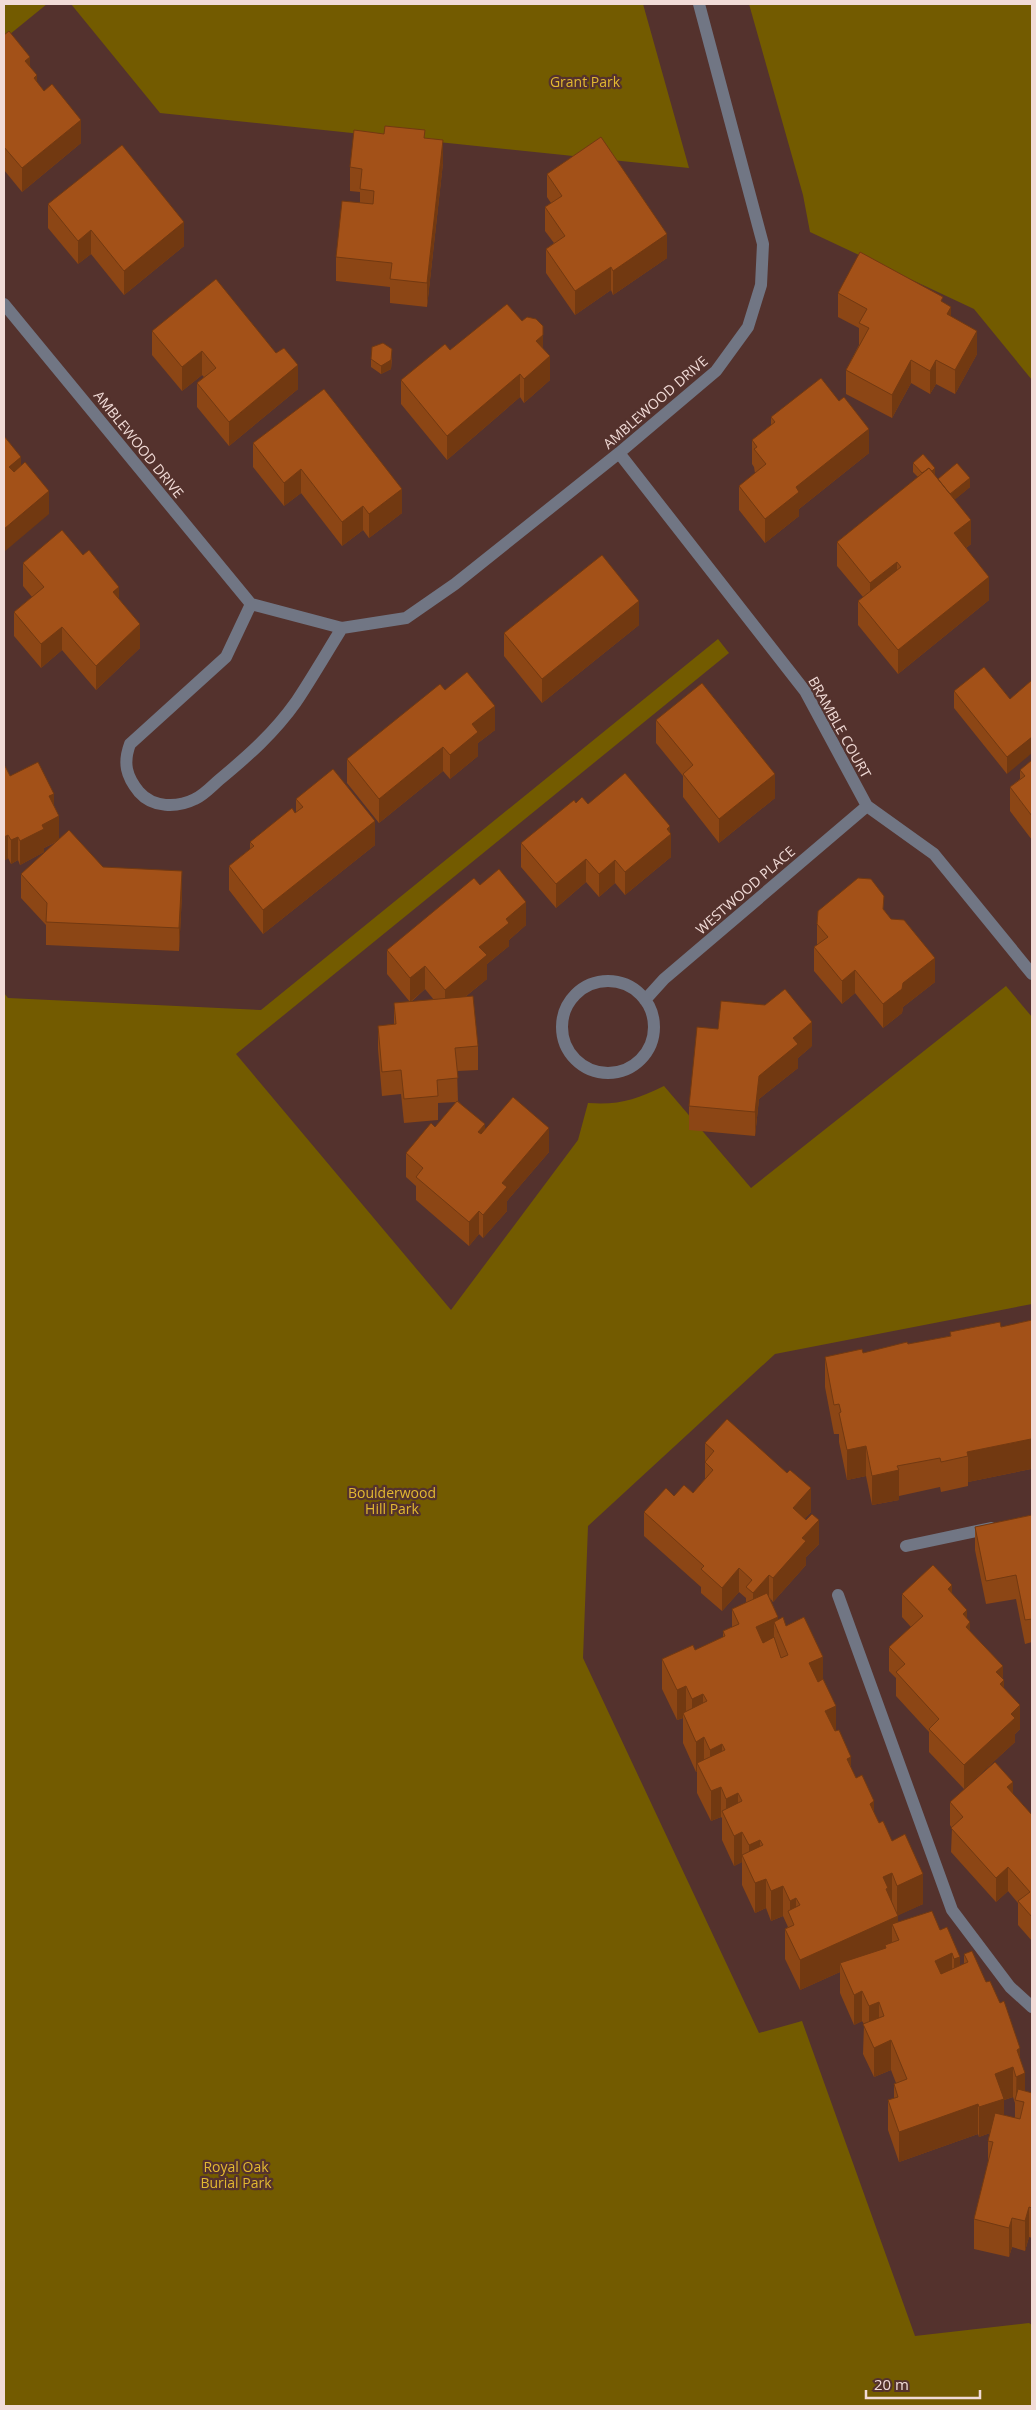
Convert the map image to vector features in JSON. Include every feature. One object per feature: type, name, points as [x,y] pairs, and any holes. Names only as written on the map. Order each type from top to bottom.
[{"type":"street","name":"AMBLEWOOD DRIVE","points":[[4,304],[251,604],[342,628],[406,618],[455,584],[619,453],[716,371],[748,327],[761,285],[763,244],[700,4]]},
{"type":"street","name":"BRAMBLE COURT","points":[[619,453],[805,691],[867,806],[934,854],[1032,974]]},
{"type":"street","points":[[251,604],[226,657],[130,744],[125,757],[126,770],[133,784],[142,795],[157,804],[177,805],[196,799],[262,745],[296,702],[342,628]]},
{"type":"street","name":"WESTWOOD PLACE","points":[[645,1000],[664,980],[867,806]]},
{"type":"street","points":[[604,981],[620,983],[634,989],[645,1000],[652,1012],[654,1027],[648,1047],[636,1063],[617,1072],[596,1071],[581,1065],[570,1053],[563,1039],[562,1023],[566,1008],[575,994],[588,985],[604,981]]},
{"type":"street","points":[[906,1546],[1003,1526]]},
{"type":"street","points":[[838,1595],[952,1910],[1010,1987],[1032,2007]]},
{"type":"green space","points":[[4,4],[47,4],[4,39]]},
{"type":"green space","name":"Grant Park","points":[[71,4],[643,4],[689,168],[160,113]]},
{"type":"green space","points":[[749,4],[1032,4],[1032,380],[974,309],[810,232],[803,195]]},
{"type":"green space","points":[[718,639],[729,653],[236,1054],[451,1310],[578,1140],[588,1103],[609,1103],[627,1100],[664,1086],[751,1188],[1006,986],[1032,1017],[1032,1304],[775,1354],[588,1526],[583,1658],[759,2033],[802,2021],[915,2336],[1029,2323],[1032,2325],[1032,2406],[4,2406],[4,993],[8,998],[261,1010]]},
{"type":"building","points":[[9,31],[30,57],[25,61],[37,75],[34,78],[44,91],[52,84],[81,120],[22,168],[4,147],[4,35]]},
{"type":"building","points":[[385,126],[425,130],[424,138],[443,140],[427,283],[390,279],[392,263],[336,257],[342,201],[373,204],[374,191],[360,189],[362,169],[350,167],[354,130],[384,134]]},
{"type":"building","points":[[601,137],[667,234],[613,271],[611,267],[575,291],[546,249],[565,236],[545,207],[562,196],[547,174]]},
{"type":"building","points":[[122,145],[184,222],[124,271],[91,230],[78,241],[48,204]]},
{"type":"building","points":[[860,252],[943,297],[941,301],[951,307],[947,314],[977,331],[955,370],[936,360],[930,371],[911,360],[892,395],[846,370],[869,328],[859,323],[867,309],[838,293]]},
{"type":"building","points":[[216,279],[276,353],[284,348],[298,365],[229,422],[197,383],[216,368],[202,351],[182,367],[152,331]]},
{"type":"building","points":[[507,304],[522,321],[527,317],[536,319],[543,326],[543,335],[536,341],[550,356],[524,379],[520,374],[447,436],[401,380],[445,344],[450,350]]},
{"type":"building","points":[[383,343],[392,349],[391,360],[381,366],[371,359],[372,347]]},
{"type":"building","points":[[821,378],[839,401],[844,397],[869,429],[796,487],[799,492],[765,519],[739,486],[766,464],[754,449],[757,447],[752,440],[775,422],[771,417]]},
{"type":"building","points":[[324,389],[402,489],[369,514],[363,506],[342,522],[301,469],[284,483],[253,443]]},
{"type":"building","points":[[4,436],[21,457],[9,467],[14,472],[25,462],[49,491],[4,529]]},
{"type":"building","points":[[923,454],[935,468],[932,471],[929,468],[922,473],[913,463]]},
{"type":"building","points":[[957,463],[970,478],[950,494],[938,479]]},
{"type":"building","points":[[929,468],[971,520],[954,533],[989,577],[898,650],[858,601],[901,567],[897,562],[870,583],[837,542]]},
{"type":"building","points":[[62,530],[83,555],[89,550],[119,587],[113,592],[140,624],[96,666],[62,627],[41,644],[14,612],[44,587],[23,563]]},
{"type":"building","points":[[602,555],[639,601],[542,679],[504,633]]},
{"type":"building","points":[[984,667],[1010,699],[1032,680],[1032,737],[1007,757],[954,691]]},
{"type":"building","points":[[467,672],[495,706],[472,724],[478,732],[450,755],[443,747],[379,799],[347,759],[440,684],[445,690]]},
{"type":"building","points":[[702,683],[775,774],[719,819],[683,774],[693,765],[656,720]]},
{"type":"building","points":[[1032,760],[1032,816],[1010,787],[1025,776],[1020,770]]},
{"type":"building","points":[[38,762],[54,794],[49,796],[59,816],[42,825],[44,829],[20,841],[18,837],[11,840],[8,835],[4,837],[4,766],[10,776]]},
{"type":"building","points":[[333,769],[375,821],[263,910],[229,866],[254,846],[250,842],[292,808],[295,813],[303,807],[296,799]]},
{"type":"building","points":[[625,773],[670,826],[667,829],[671,834],[625,872],[615,860],[599,874],[586,859],[556,884],[521,843],[574,800],[576,803],[582,797],[588,804]]},
{"type":"building","points":[[69,830],[103,867],[182,871],[179,928],[46,922],[47,903],[21,874]]},
{"type":"building","points":[[499,869],[526,902],[506,919],[509,923],[479,947],[487,955],[445,990],[425,966],[410,978],[387,950],[474,878],[480,885]]},
{"type":"building","points":[[858,878],[871,879],[884,896],[883,909],[891,919],[904,920],[935,958],[903,983],[902,989],[883,1004],[855,970],[842,981],[814,947],[828,937],[817,924],[818,911]]},
{"type":"building","points":[[785,989],[812,1022],[793,1038],[798,1044],[759,1076],[755,1112],[689,1106],[697,1027],[718,1029],[721,1001],[765,1005]]},
{"type":"building","points":[[473,996],[478,1046],[455,1048],[458,1078],[437,1080],[438,1096],[404,1099],[401,1070],[382,1072],[378,1026],[396,1024],[394,1003]]},
{"type":"building","points":[[513,1097],[549,1128],[502,1183],[507,1187],[483,1215],[479,1211],[469,1222],[416,1177],[423,1168],[406,1153],[431,1123],[435,1127],[457,1101],[485,1124],[478,1132],[481,1134]]},
{"type":"building","points":[[1032,1320],[1032,1443],[1031,1439],[967,1452],[968,1456],[941,1462],[940,1458],[897,1466],[899,1470],[872,1476],[866,1446],[847,1450],[839,1413],[841,1412],[839,1404],[834,1405],[825,1357],[862,1349],[863,1353],[907,1342],[908,1344],[951,1336],[950,1332],[1000,1322],[1001,1327]]},
{"type":"building","points":[[727,1419],[787,1473],[790,1470],[811,1488],[793,1508],[806,1520],[812,1514],[819,1520],[802,1538],[806,1541],[773,1578],[769,1575],[753,1593],[746,1587],[752,1580],[739,1568],[722,1588],[701,1569],[704,1566],[644,1512],[666,1488],[674,1496],[684,1485],[693,1493],[713,1470],[705,1462],[714,1451],[705,1443]]},
{"type":"building","points":[[1032,1515],[1032,1619],[1025,1620],[1016,1575],[986,1581],[975,1527]]},
{"type":"building","points":[[933,1565],[952,1585],[948,1589],[967,1610],[963,1614],[970,1622],[966,1627],[1003,1666],[996,1672],[1004,1680],[1000,1684],[1020,1705],[1011,1714],[1015,1718],[964,1765],[929,1729],[939,1719],[896,1672],[905,1664],[889,1647],[923,1616],[902,1594]]},
{"type":"building","points":[[767,1593],[778,1617],[756,1627],[763,1643],[774,1637],[781,1658],[788,1655],[774,1622],[783,1617],[786,1626],[804,1617],[823,1657],[809,1663],[818,1682],[823,1679],[836,1706],[825,1711],[835,1731],[839,1730],[851,1757],[847,1759],[856,1778],[862,1775],[874,1801],[870,1804],[879,1823],[883,1821],[892,1841],[905,1834],[923,1874],[897,1886],[892,1873],[883,1877],[888,1888],[886,1889],[898,1916],[800,1960],[785,1929],[794,1925],[788,1911],[800,1905],[796,1898],[790,1901],[783,1886],[771,1891],[766,1879],[755,1883],[742,1855],[763,1845],[760,1840],[749,1845],[742,1832],[734,1836],[722,1811],[742,1801],[738,1793],[726,1799],[721,1787],[711,1791],[697,1763],[725,1750],[722,1744],[710,1750],[704,1737],[696,1742],[683,1713],[707,1701],[703,1694],[692,1699],[686,1686],[677,1690],[662,1659],[693,1645],[695,1650],[725,1636],[723,1631],[739,1624],[732,1609]]},
{"type":"building","points":[[995,1762],[1013,1782],[1007,1787],[1032,1815],[1032,1917],[1018,1901],[1030,1892],[1008,1867],[996,1878],[951,1828],[963,1817],[950,1802]]},
{"type":"building","points":[[932,1911],[940,1930],[947,1927],[960,1957],[954,1959],[952,1953],[935,1961],[941,1974],[968,1962],[964,1954],[972,1951],[986,1982],[990,1981],[1000,2003],[1004,2001],[1020,2048],[1017,2050],[1025,2073],[1016,2077],[1013,2067],[995,2074],[1004,2099],[979,2107],[978,2104],[899,2132],[888,2100],[898,2097],[894,2084],[907,2079],[891,2040],[874,2048],[863,2024],[884,2016],[879,2002],[869,2006],[862,1991],[854,1995],[840,1963],[886,1948],[885,1945],[899,1940],[892,1924]]},
{"type":"building","points":[[1018,2089],[1032,2093],[1032,2208],[1029,2207],[1025,2221],[1012,2218],[1009,2228],[974,2219],[993,2142],[988,2141],[995,2113],[1020,2119],[1024,2102],[1015,2100]]},
{"type":"park label","name":"Boulderwood Hill Park","points":[[392,1500]]},
{"type":"park label","name":"Royal Oak Burial Park","points":[[236,2174]]}]
